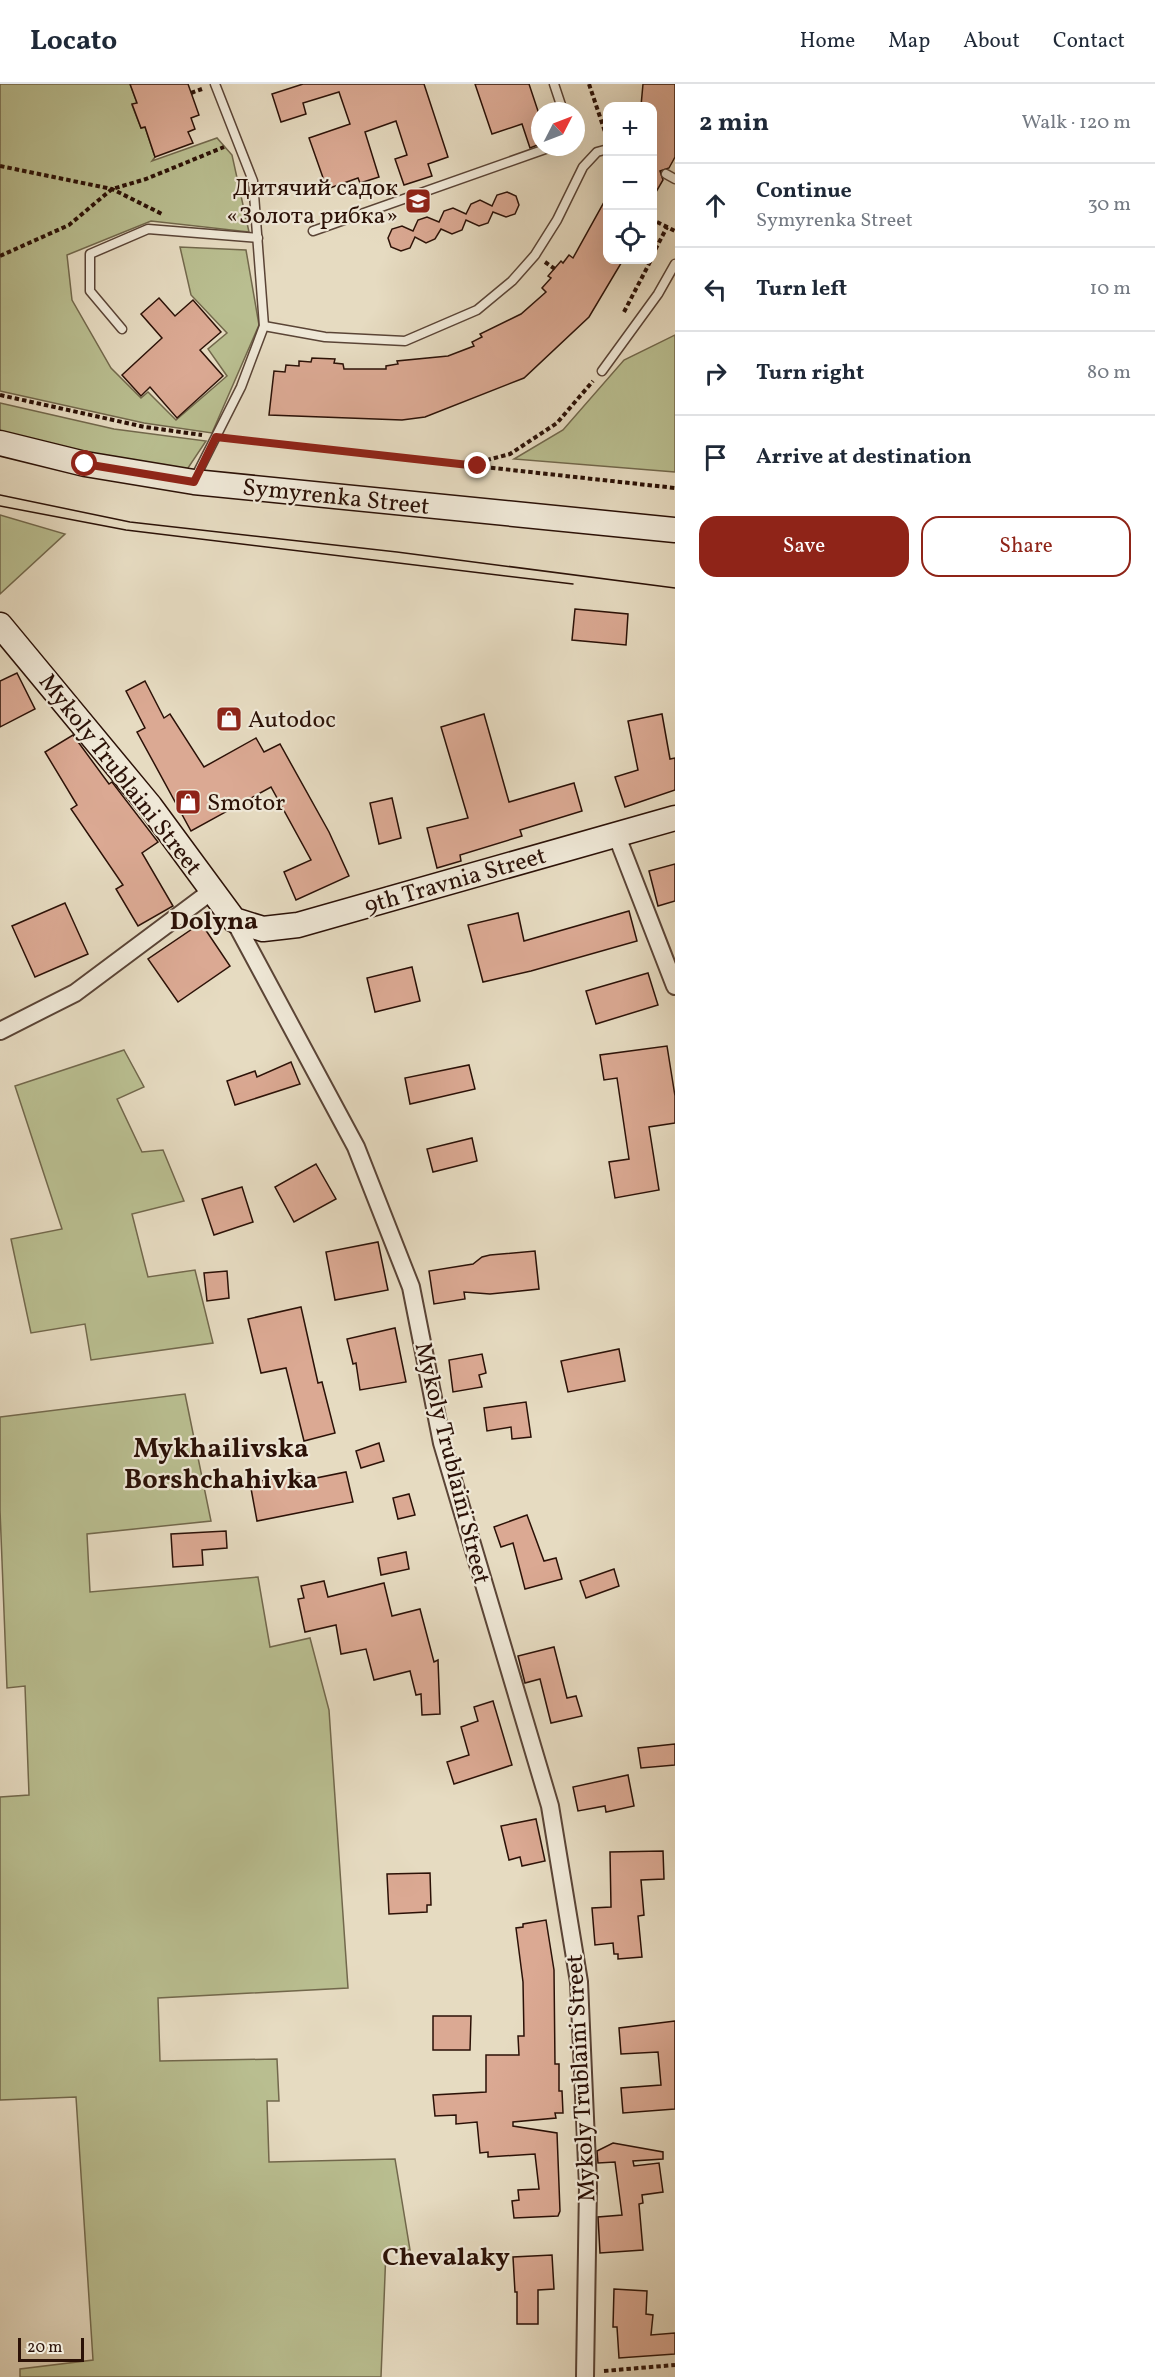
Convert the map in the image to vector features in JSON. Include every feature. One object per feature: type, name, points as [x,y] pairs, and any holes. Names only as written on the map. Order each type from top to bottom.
[{"type":"street","name":"Symyrenka Street","points":[[0,443],[85,464],[194,482],[675,530]]},
{"type":"street","name":"Mykoly Trublaini Street","points":[[0,626],[150,806],[234,920],[356,1147],[411,1287],[442,1443],[485,1595],[550,1806],[579,1982],[588,2186],[584,2375]]},
{"type":"street","name":"9th Travnia Street","points":[[234,920],[263,929],[298,925],[675,818]]},
{"type":"street","points":[[616,834],[675,986]]},
{"type":"street","points":[[0,1031],[75,993],[213,890]]},
{"type":"lane","points":[[194,482],[241,387],[264,326],[253,181],[215,84]]},
{"type":"lane","points":[[554,84],[560,102]]},
{"type":"lane","points":[[264,326],[326,337],[405,341],[477,310],[512,281],[535,255],[557,220],[583,167],[597,152],[603,150]]},
{"type":"lane","points":[[314,231],[531,154]]},
{"type":"lane","points":[[666,174],[675,179]]},
{"type":"lane","points":[[122,329],[90,291],[90,254],[148,229],[258,238]]},
{"type":"lane","points":[[602,371],[658,294],[675,264]]},
{"type":"path","points":[[589,84],[603,125]]},
{"type":"path","points":[[0,256],[69,225],[112,189],[146,179],[238,142]]},
{"type":"path","points":[[0,166],[112,189],[192,233]]},
{"type":"path","points":[[657,222],[675,231]]},
{"type":"path","points":[[657,246],[667,227]]},
{"type":"path","points":[[467,465],[510,454],[557,423],[602,371]]},
{"type":"path","points":[[0,395],[144,428],[675,488]]},
{"type":"path","points":[[584,2375],[675,2365]]},
{"type":"green space","points":[[0,84],[130,84],[137,103],[132,105],[141,128],[145,127],[155,157],[152,161],[217,138],[232,155],[249,232],[151,221],[67,255],[72,300],[111,368],[141,398],[148,392],[176,420],[227,376],[208,349],[227,333],[191,295],[180,247],[246,250],[259,325],[212,433],[144,423],[0,391]]},
{"type":"green space","points":[[675,335],[675,472],[514,459],[563,430],[624,360]]},
{"type":"green space","points":[[0,403],[114,429],[206,441],[186,471],[86,458],[0,433]]},
{"type":"green space","points":[[0,515],[65,534],[0,594]]},
{"type":"green space","points":[[124,1050],[144,1087],[117,1099],[142,1152],[163,1150],[184,1201],[132,1214],[148,1277],[195,1270],[213,1343],[91,1360],[85,1324],[31,1333],[11,1239],[62,1229],[15,1086]]},
{"type":"green space","points":[[185,1394],[211,1521],[87,1534],[90,1592],[258,1577],[270,1647],[310,1638],[329,1710],[348,1988],[158,1998],[160,2061],[277,2059],[279,2101],[267,2101],[269,2162],[395,2159],[410,2250],[386,2250],[381,2377],[20,2377],[20,2369],[93,2360],[76,2097],[0,2100],[0,1797],[29,1795],[25,1686],[7,1688],[0,1510],[0,1417]]},
{"type":"building","points":[[130,84],[188,84],[199,115],[191,118],[195,129],[188,132],[193,143],[155,157],[145,127],[141,128],[132,104],[137,103]]},
{"type":"building","points":[[303,84],[424,84],[448,157],[428,164],[432,176],[404,185],[395,159],[407,155],[396,121],[365,132],[379,177],[360,183],[358,178],[327,189],[309,138],[350,124],[339,92],[303,103],[306,114],[281,122],[272,94]]},
{"type":"building","points":[[475,84],[529,84],[535,102],[531,102],[531,148],[522,124],[492,134]]},
{"type":"building","points":[[643,84],[675,84],[675,157],[669,168],[660,171],[663,180],[657,190],[657,102],[641,102]]},
{"type":"building","points":[[507,192],[516,196],[519,205],[515,214],[506,217],[493,212],[488,223],[479,226],[466,220],[462,230],[452,234],[441,229],[435,239],[426,243],[415,237],[410,248],[401,251],[391,247],[388,238],[392,229],[402,226],[413,231],[418,220],[427,217],[439,222],[444,211],[453,208],[466,214],[471,204],[480,200],[492,206],[497,195]]},
{"type":"building","points":[[603,204],[603,264],[621,264],[589,317],[524,378],[425,417],[402,420],[269,415],[274,371],[285,372],[286,365],[299,366],[299,361],[311,362],[312,358],[335,359],[334,363],[343,364],[344,369],[386,369],[386,366],[398,364],[397,361],[448,356],[474,346],[472,342],[482,337],[480,334],[521,314],[546,292],[542,288],[551,278],[548,276],[561,261],[563,263],[569,255],[573,258]]},
{"type":"building","points":[[159,298],[175,316],[193,300],[221,332],[200,350],[223,376],[177,418],[150,387],[141,396],[122,375],[162,338],[141,314]]},
{"type":"building","points":[[575,609],[628,614],[626,645],[572,640]]},
{"type":"building","points":[[17,673],[35,709],[0,727],[0,681]]},
{"type":"building","points":[[145,681],[164,718],[170,714],[204,767],[256,738],[264,752],[280,744],[329,832],[349,876],[296,900],[284,872],[311,860],[271,787],[191,831],[137,732],[145,728],[126,691]]},
{"type":"building","points":[[484,714],[509,802],[574,783],[582,811],[520,830],[522,836],[460,855],[461,861],[437,868],[427,828],[468,818],[441,727]]},
{"type":"building","points":[[662,714],[670,759],[675,758],[675,790],[625,807],[615,777],[638,770],[628,721]]},
{"type":"building","points":[[73,735],[109,784],[112,782],[158,842],[142,853],[173,906],[138,926],[116,889],[123,885],[71,809],[77,805],[45,752]]},
{"type":"building","points":[[392,798],[401,838],[379,844],[370,803]]},
{"type":"building","points":[[675,864],[675,901],[658,906],[649,871]]},
{"type":"building","points":[[65,903],[88,954],[35,977],[12,926]]},
{"type":"building","points":[[629,911],[637,941],[483,982],[468,925],[518,913],[524,941]]},
{"type":"building","points":[[201,923],[230,966],[178,1002],[148,959]]},
{"type":"building","points":[[412,967],[420,1001],[375,1012],[367,978]]},
{"type":"building","points":[[648,973],[658,1005],[596,1024],[586,991]]},
{"type":"building","points":[[667,1046],[675,1096],[675,1123],[649,1127],[659,1190],[615,1198],[609,1162],[629,1159],[617,1078],[604,1080],[600,1055]]},
{"type":"building","points":[[291,1062],[300,1084],[235,1105],[227,1081],[255,1071],[257,1077]]},
{"type":"building","points":[[469,1065],[475,1089],[410,1104],[405,1078]]},
{"type":"building","points":[[472,1138],[477,1161],[433,1172],[427,1149]]},
{"type":"building","points":[[316,1164],[336,1199],[294,1222],[275,1187]]},
{"type":"building","points":[[242,1187],[253,1222],[214,1235],[202,1199]]},
{"type":"building","points":[[378,1242],[388,1290],[335,1300],[326,1252]]},
{"type":"building","points":[[535,1251],[539,1289],[490,1294],[464,1292],[465,1299],[434,1304],[429,1271],[473,1264],[482,1257],[490,1255]]},
{"type":"building","points":[[227,1271],[229,1298],[207,1301],[204,1273]]},
{"type":"building","points":[[301,1307],[318,1383],[322,1382],[335,1433],[304,1441],[286,1368],[261,1373],[248,1319]]},
{"type":"building","points":[[395,1328],[406,1382],[360,1390],[356,1363],[353,1364],[347,1339]]},
{"type":"building","points":[[619,1349],[625,1381],[568,1392],[561,1361]]},
{"type":"building","points":[[482,1354],[486,1373],[479,1375],[482,1387],[453,1392],[449,1360]]},
{"type":"building","points":[[526,1402],[531,1437],[512,1439],[511,1427],[487,1431],[484,1408]]},
{"type":"building","points":[[379,1443],[384,1461],[361,1468],[356,1451]]},
{"type":"building","points":[[346,1472],[353,1502],[257,1521],[250,1483],[300,1473],[301,1481]]},
{"type":"building","points":[[409,1494],[415,1515],[398,1519],[393,1498]]},
{"type":"building","points":[[527,1515],[544,1561],[556,1558],[562,1579],[525,1589],[513,1543],[501,1547],[494,1527]]},
{"type":"building","points":[[226,1531],[227,1548],[202,1550],[203,1565],[173,1567],[171,1534]]},
{"type":"building","points":[[406,1552],[409,1569],[381,1575],[378,1558]]},
{"type":"building","points":[[614,1569],[619,1586],[586,1598],[580,1581]]},
{"type":"building","points":[[324,1581],[328,1597],[384,1583],[392,1616],[420,1609],[434,1662],[438,1660],[440,1714],[422,1715],[421,1694],[416,1695],[410,1671],[374,1680],[366,1649],[341,1654],[336,1625],[305,1632],[298,1599],[304,1598],[301,1586]]},
{"type":"building","points":[[554,1647],[567,1698],[576,1696],[582,1716],[551,1723],[540,1679],[525,1683],[518,1656]]},
{"type":"building","points":[[493,1701],[512,1765],[454,1784],[447,1762],[469,1755],[461,1727],[478,1721],[474,1707]]},
{"type":"building","points":[[675,1744],[675,1765],[641,1768],[638,1748]]},
{"type":"building","points":[[628,1775],[634,1806],[606,1812],[605,1806],[578,1811],[573,1787]]},
{"type":"building","points":[[536,1819],[545,1861],[522,1866],[520,1857],[509,1860],[501,1826]]},
{"type":"building","points":[[663,1851],[664,1879],[641,1880],[644,1915],[638,1916],[642,1957],[618,1959],[618,1954],[614,1954],[613,1943],[595,1945],[592,1908],[611,1907],[610,1852]]},
{"type":"building","points":[[430,1873],[431,1905],[427,1905],[427,1912],[389,1914],[387,1874]]},
{"type":"building","points":[[546,1920],[554,1970],[555,2064],[559,2064],[559,2091],[562,2091],[563,2113],[555,2113],[556,2118],[513,2122],[513,2126],[557,2133],[560,2211],[558,2216],[514,2218],[512,2201],[519,2200],[518,2190],[539,2189],[535,2154],[488,2157],[488,2152],[480,2153],[477,2122],[456,2124],[456,2115],[435,2116],[433,2095],[486,2092],[486,2055],[519,2055],[518,2036],[524,2036],[523,1982],[516,1928],[523,1927],[523,1924]]},
{"type":"building","points":[[433,2016],[471,2016],[470,2050],[433,2050]]},
{"type":"building","points":[[675,2021],[675,2109],[623,2113],[621,2088],[661,2085],[658,2052],[621,2054],[619,2028]]},
{"type":"building","points":[[613,2143],[663,2152],[663,2159],[633,2161],[634,2166],[659,2163],[663,2192],[642,2195],[643,2203],[639,2204],[643,2250],[600,2253],[598,2217],[622,2215],[615,2162],[598,2163],[597,2151]]},
{"type":"building","points":[[552,2255],[554,2289],[538,2290],[538,2324],[517,2324],[517,2292],[515,2292],[513,2257]]},
{"type":"building","points":[[614,2289],[647,2291],[646,2314],[653,2315],[651,2335],[675,2333],[675,2354],[619,2358],[617,2327],[613,2327]]},
{"type":"tram line","points":[[0,495],[130,522],[397,552],[675,588]]},
{"type":"tram line","points":[[0,506],[126,530],[573,584]]},
{"type":"place","name":"Дитячий садок «Золота рибка»","points":[[418,201]]},
{"type":"place","name":"Autodoc","points":[[229,719]]},
{"type":"place","name":"Smotor","points":[[188,802]]},
{"type":"district","name":"Dolyna","points":[[214,920]]},
{"type":"district","name":"Mykhailivska Borshchahivka","points":[[221,1464]]},
{"type":"district","name":"Chevalaky","points":[[446,2256]]},
{"type":"route","points":[[85,464],[194,482],[216,437],[478,466]]}]
